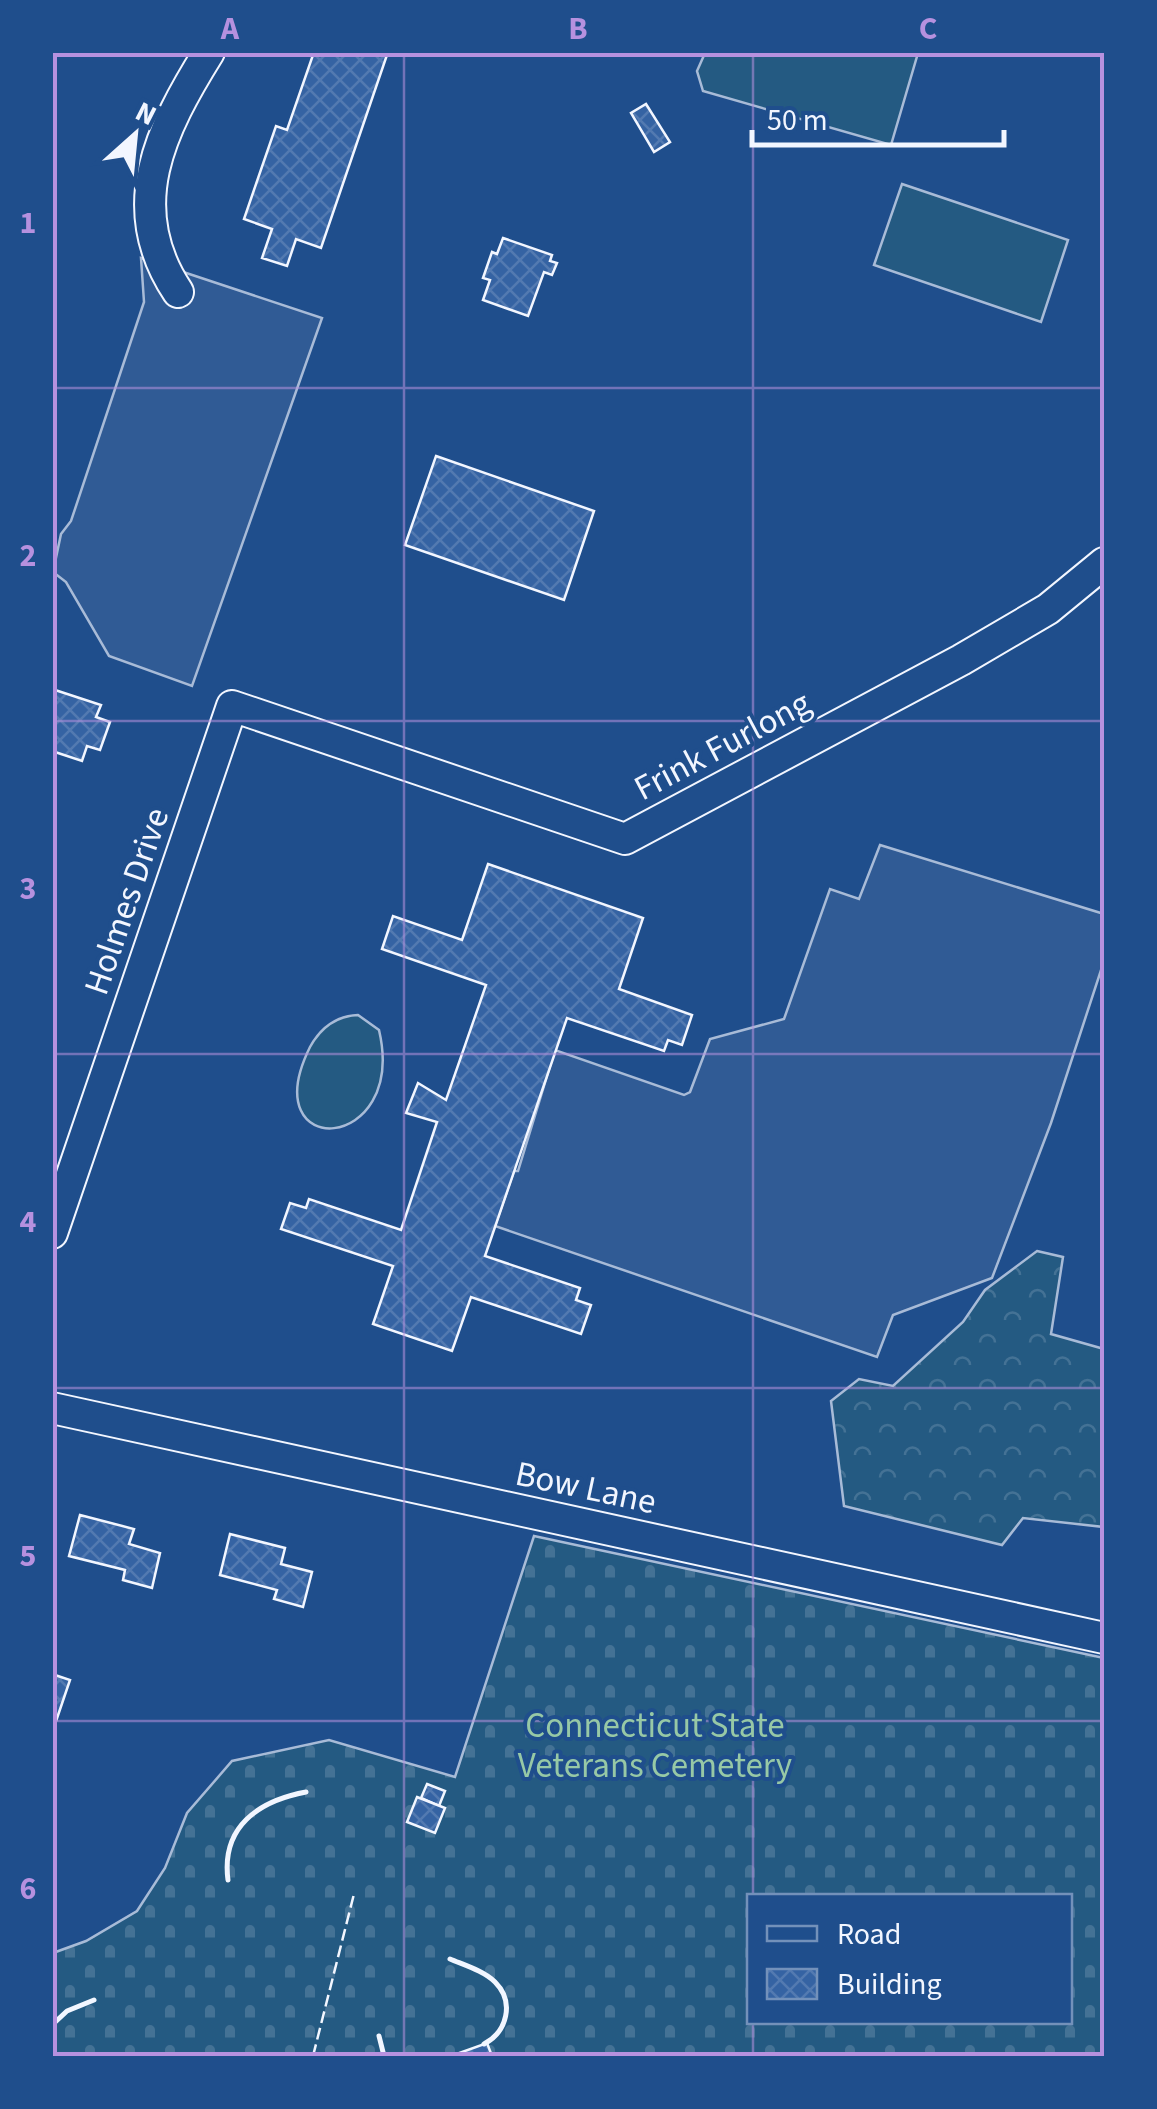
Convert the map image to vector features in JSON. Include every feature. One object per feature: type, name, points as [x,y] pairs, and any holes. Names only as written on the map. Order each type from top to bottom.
[{"type":"street","points":[[178,292],[159,264],[150,210],[153,160],[171,112],[209,52]]},
{"type":"street","name":"Frink Furlong","points":[[232,706],[625,839],[960,660],[1048,608],[1104,563]]},
{"type":"street","name":"Holmes Drive","points":[[52,1234],[232,706]]},
{"type":"street","name":"Bow Lane","points":[[52,1408],[1104,1638]]},
{"type":"green space","points":[[705,52],[918,53],[891,145],[703,91],[697,71]]},
{"type":"green space","points":[[902,184],[1068,240],[1041,322],[874,265]]},
{"type":"green space","points":[[358,1015],[379,1030],[382,1071],[372,1101],[355,1120],[334,1128],[314,1125],[301,1110],[298,1084],[310,1047],[330,1024]]},
{"type":"green space","points":[[1037,1251],[1063,1257],[1051,1334],[1104,1349],[1104,1527],[1023,1518],[1002,1545],[844,1506],[831,1401],[859,1379],[893,1386],[963,1322],[985,1290]]},
{"type":"green space","name":"Connecticut State Veterans Cemetery","points":[[534,1536],[1104,1658],[1104,2056],[53,2056],[53,1953],[86,1941],[137,1911],[165,1868],[187,1813],[232,1761],[329,1740],[455,1777]]},
{"type":"shaded area","points":[[141,258],[322,318],[192,686],[109,656],[66,582],[53,572],[61,534],[71,521],[144,302]]},
{"type":"shaded area","points":[[880,845],[1104,914],[1104,961],[1051,1123],[992,1278],[893,1315],[877,1357],[495,1226],[514,1171],[518,1171],[555,1050],[684,1095],[690,1092],[710,1039],[784,1019],[830,889],[859,899]]},
{"type":"building","points":[[314,52],[388,52],[321,248],[296,239],[287,266],[262,258],[272,229],[244,219],[276,126],[287,130]]},
{"type":"building","points":[[646,104],[670,142],[654,152],[631,113]]},
{"type":"building","points":[[503,238],[552,255],[550,261],[557,263],[552,275],[544,272],[528,316],[483,300],[490,280],[483,278],[492,252],[497,254]]},
{"type":"building","points":[[436,456],[594,511],[564,600],[405,545]]},
{"type":"building","points":[[52,689],[101,705],[96,717],[110,722],[100,750],[87,746],[82,761],[52,751]]},
{"type":"building","points":[[488,864],[643,918],[619,989],[692,1015],[682,1045],[668,1040],[664,1051],[567,1018],[485,1256],[580,1288],[576,1300],[591,1305],[581,1334],[471,1297],[452,1351],[373,1324],[393,1266],[281,1229],[290,1203],[306,1208],[309,1199],[401,1230],[437,1122],[406,1113],[418,1083],[446,1100],[486,985],[382,949],[393,916],[462,940]]},
{"type":"building","points":[[80,1515],[134,1529],[129,1544],[160,1553],[152,1588],[123,1580],[125,1570],[69,1556]]},
{"type":"building","points":[[230,1534],[285,1548],[281,1564],[312,1572],[303,1607],[274,1599],[277,1590],[220,1575]]},
{"type":"building","points":[[52,1674],[70,1680],[52,1733]]},
{"type":"building","points":[[427,1784],[445,1791],[439,1806],[421,1798]]},
{"type":"building","points":[[417,1797],[445,1808],[435,1833],[407,1822]]},
{"type":"building","points":[[487,2043],[492,2056],[451,2056]]},
{"type":"fence","points":[[313,2056],[354,1894]]},
{"type":"wall","points":[[228,1880],[230,1845],[246,1820],[273,1802],[306,1792]]},
{"type":"wall","points":[[450,1959],[490,1978],[505,1998],[503,2024],[484,2044]]},
{"type":"wall","points":[[52,2025],[67,2011],[94,2000]]},
{"type":"wall","points":[[379,2036],[384,2056]]}]
